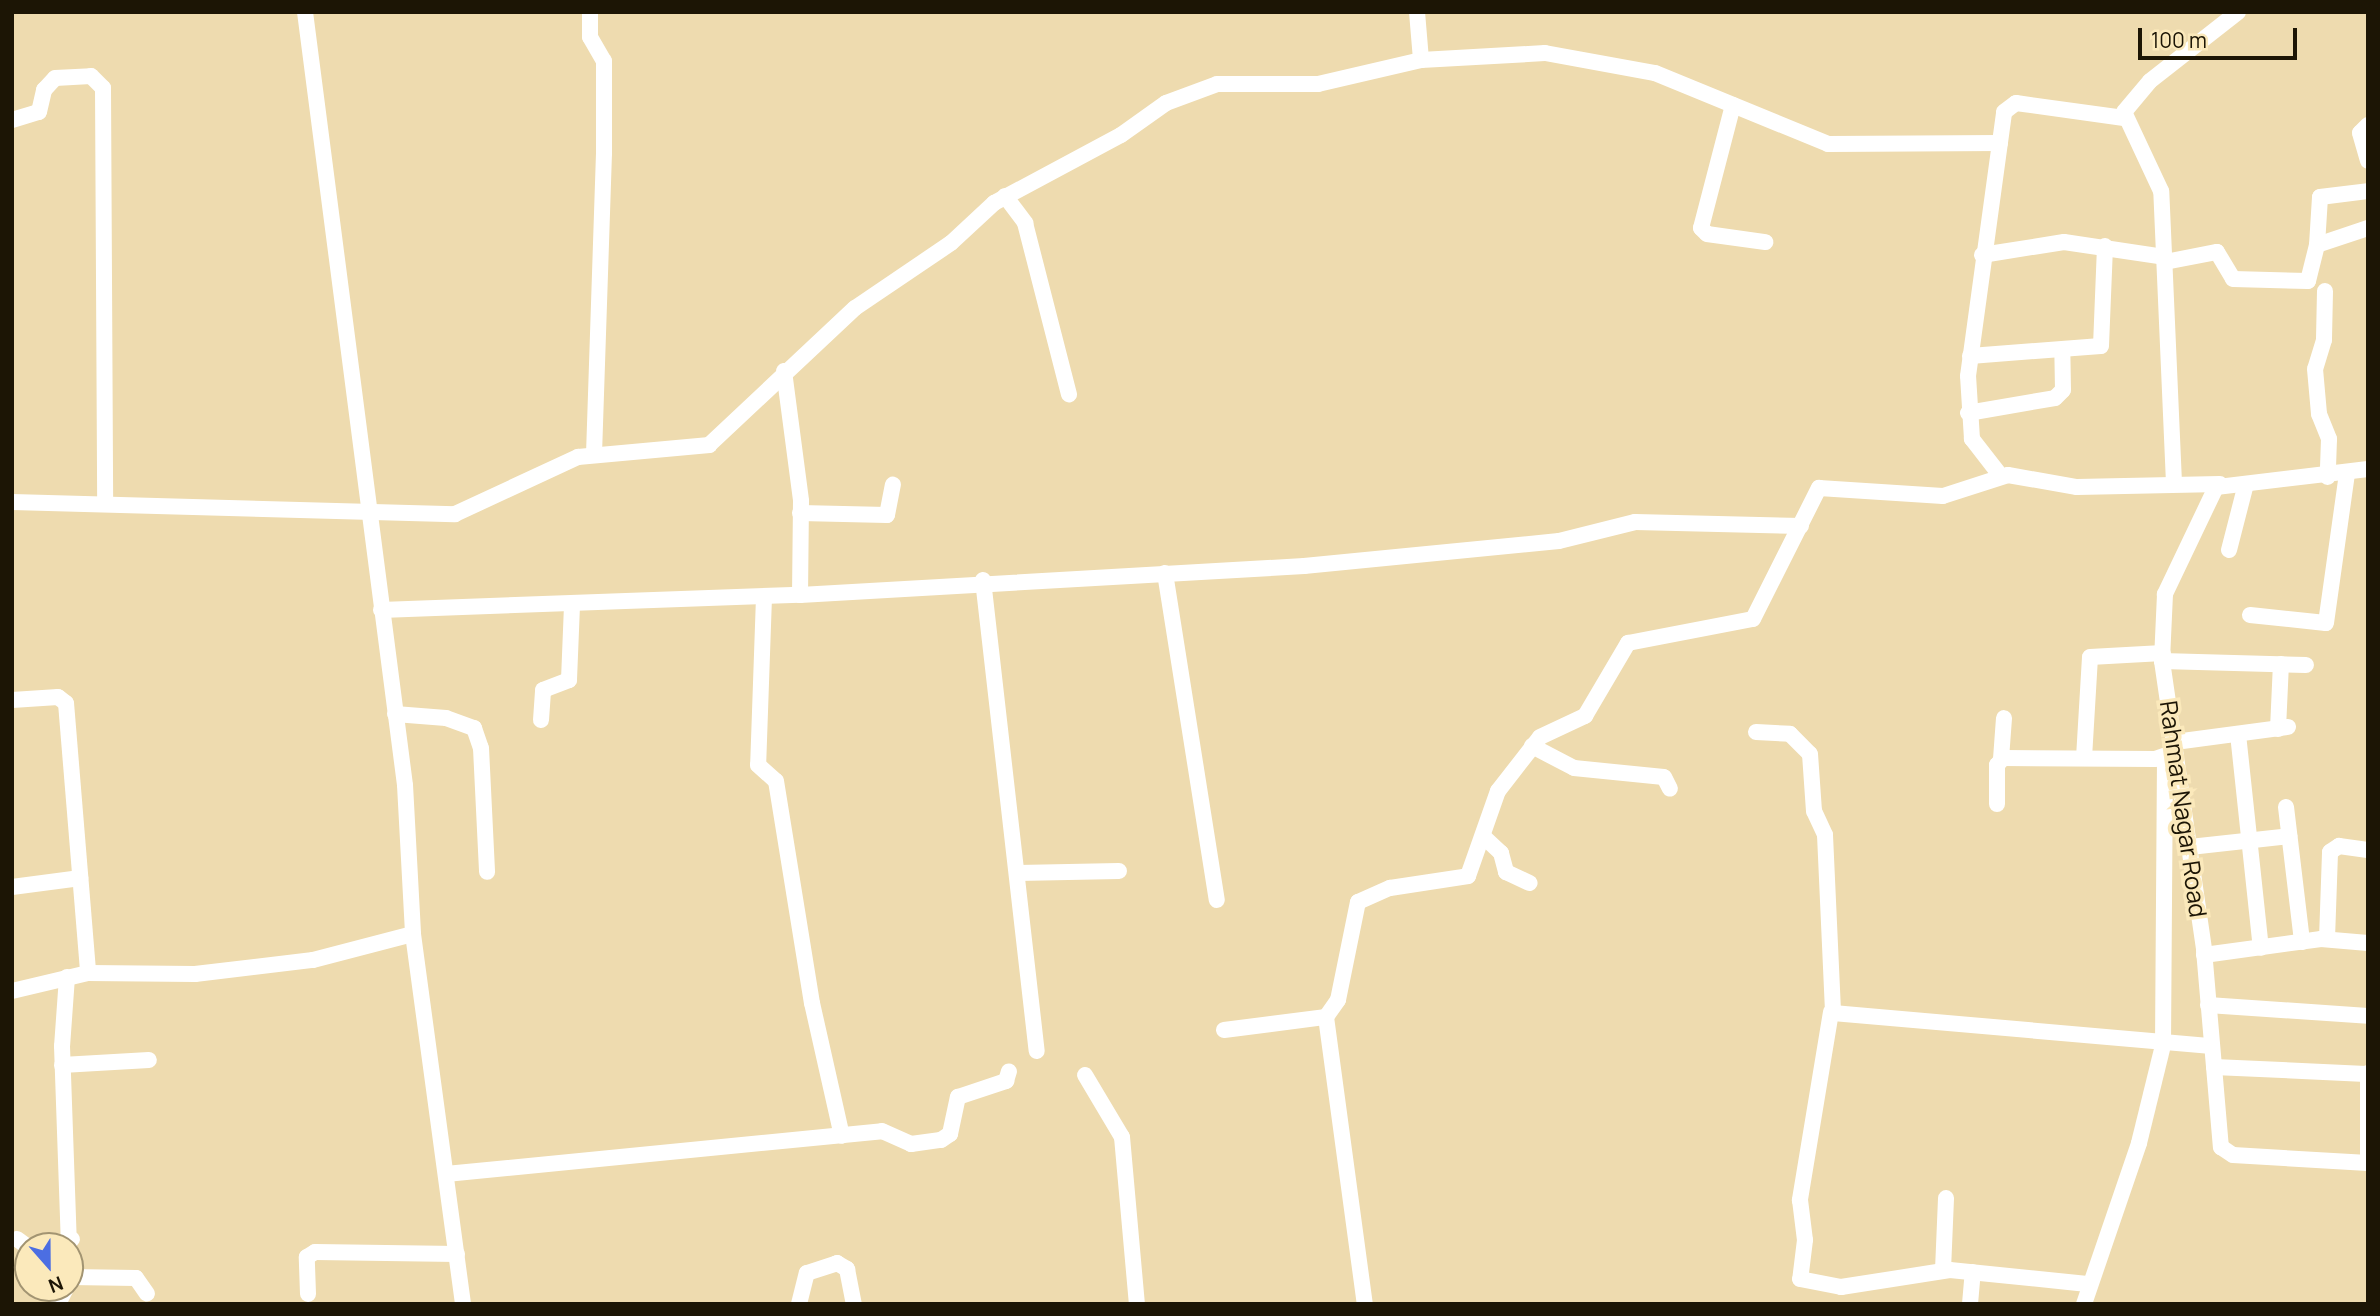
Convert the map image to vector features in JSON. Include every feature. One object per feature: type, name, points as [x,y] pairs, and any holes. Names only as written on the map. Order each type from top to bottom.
[{"type":"street","points":[[305,12],[395,714],[413,934],[463,1304]]},
{"type":"street","points":[[590,12],[590,37],[604,61],[594,453]]},
{"type":"street","points":[[1417,12],[1421,60]]},
{"type":"street","points":[[2124,118],[2145,86],[2238,12]]},
{"type":"street","points":[[12,502],[369,513],[465,512],[594,453],[709,445],[784,371],[881,287],[951,243],[1005,196],[1203,88],[1254,81],[1318,85],[1421,60],[1566,55],[1655,73],[1828,145],[2000,143]]},
{"type":"street","points":[[12,120],[39,111],[44,90],[55,78],[91,76],[103,88],[105,503]]},
{"type":"street","points":[[2000,475],[1975,446],[1968,413],[1970,356],[1982,255],[2004,112],[2012,104],[2124,118]]},
{"type":"street","points":[[1733,105],[1701,228],[1707,234],[1765,242]]},
{"type":"street","points":[[2124,118],[2161,191],[2174,483]]},
{"type":"street","points":[[2368,125],[2360,133],[2368,161]]},
{"type":"street","points":[[1982,255],[2007,254],[2022,245],[2105,246],[2164,259],[2217,251],[2233,279],[2312,279],[2320,197],[2368,191]]},
{"type":"street","points":[[1005,196],[1026,223],[1069,394]]},
{"type":"street","points":[[2317,246],[2368,228]]},
{"type":"street","points":[[1970,356],[2062,351],[2103,344],[2105,246]]},
{"type":"street","points":[[2325,291],[2325,340],[2315,374],[2329,439],[2328,477]]},
{"type":"street","points":[[1968,413],[2055,398],[2063,390],[2062,351]]},
{"type":"street","points":[[784,371],[800,513],[800,595]]},
{"type":"street","points":[[1365,1304],[1326,1017],[1338,1000],[1357,902],[1390,888],[1468,876],[1485,838],[1498,791],[1532,747],[1551,729],[1585,716],[1628,643],[1753,619],[1801,526],[1814,491],[1825,485],[1943,496],[2000,475],[2077,487],[2174,483],[2246,484],[2328,477],[2368,469]]},
{"type":"street","points":[[2250,615],[2326,623],[2347,474]]},
{"type":"street","name":"Rahmat Nagar Road","points":[[2220,484],[2165,594],[2163,657],[2172,750],[2190,847],[2204,955],[2224,1152],[2368,1163]]},
{"type":"street","points":[[2229,551],[2246,484]]},
{"type":"street","points":[[800,513],[887,515],[893,485]]},
{"type":"street","points":[[381,610],[764,597],[983,580],[1166,573],[1559,541],[1634,522],[1801,526]]},
{"type":"street","points":[[1166,573],[1217,900]]},
{"type":"street","points":[[983,580],[1037,1051]]},
{"type":"street","points":[[764,597],[758,765],[776,781],[842,1136]]},
{"type":"street","points":[[541,720],[543,690],[569,680],[572,604]]},
{"type":"street","points":[[2084,758],[2091,657],[2163,657],[2306,665]]},
{"type":"street","points":[[2001,759],[2084,758],[2172,750],[2238,734],[2283,728],[2281,664]]},
{"type":"street","points":[[12,700],[58,697],[66,703],[88,973]]},
{"type":"street","points":[[395,714],[446,718],[474,728],[481,748],[487,872]]},
{"type":"street","points":[[1997,804],[2004,718]]},
{"type":"street","points":[[1756,732],[1790,734],[1810,754],[1814,811],[1825,835],[1832,1012],[1800,1200],[1805,1240],[1797,1275],[1841,1286],[1943,1270],[2087,1284]]},
{"type":"street","points":[[2238,734],[2261,948]]},
{"type":"street","points":[[1532,747],[1574,768],[1664,777],[1670,789]]},
{"type":"street","points":[[2084,1304],[2087,1284],[2139,1143],[2163,1045],[2172,750]]},
{"type":"street","points":[[2286,807],[2302,942]]},
{"type":"street","points":[[2190,847],[2289,836]]},
{"type":"street","points":[[1485,838],[1497,847],[1506,872],[1530,883]]},
{"type":"street","points":[[2327,939],[2330,852],[2339,846],[2368,850]]},
{"type":"street","points":[[1018,873],[1119,871]]},
{"type":"street","points":[[12,887],[80,877]]},
{"type":"street","points":[[12,990],[88,973],[231,970],[330,957],[413,934]]},
{"type":"street","points":[[2204,955],[2327,939],[2368,943]]},
{"type":"street","points":[[67,977],[62,1065],[72,1232]]},
{"type":"street","points":[[2208,1005],[2368,1016]]},
{"type":"street","points":[[1832,1012],[2163,1045],[2212,1046]]},
{"type":"street","points":[[1224,1030],[1326,1017]]},
{"type":"street","points":[[62,1065],[149,1060]]},
{"type":"street","points":[[2214,1067],[2367,1074],[2368,1156]]},
{"type":"street","points":[[446,1174],[882,1131],[911,1144],[941,1140],[950,1134],[958,1097],[1006,1081],[1009,1071]]},
{"type":"street","points":[[1085,1075],[1122,1137],[1137,1304]]},
{"type":"street","points":[[1943,1270],[1946,1198]]},
{"type":"street","points":[[308,1294],[306,1263],[315,1252],[457,1254]]},
{"type":"street","points":[[799,1304],[807,1273],[837,1263],[848,1269],[854,1304]]},
{"type":"street","points":[[1970,1304],[1973,1272]]},
{"type":"street","points":[[84,1278],[136,1278],[147,1294]]}]
